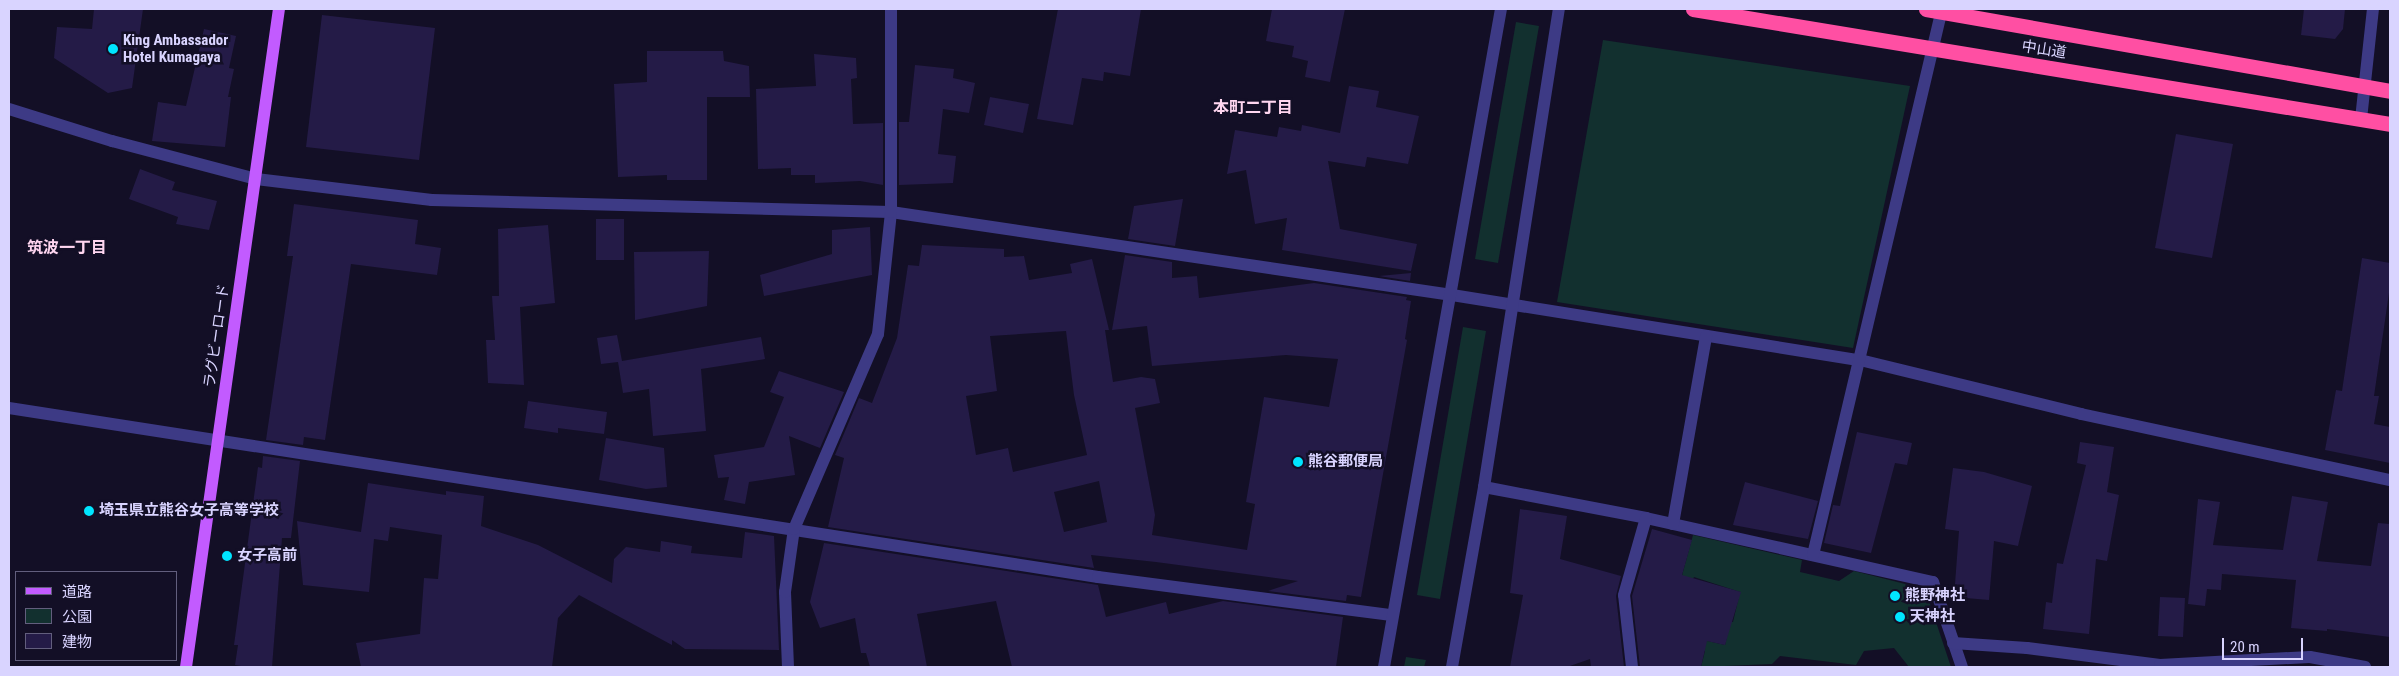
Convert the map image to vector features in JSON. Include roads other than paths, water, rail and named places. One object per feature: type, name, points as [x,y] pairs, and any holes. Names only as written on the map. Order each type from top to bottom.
[{"type":"highway","name":"中山道","points":[[1693,9],[1932,50],[2390,124]]},
{"type":"highway","name":"中山道","points":[[1926,9],[1942,10],[2390,91]]},
{"type":"main road","name":"ラグビーロード","points":[[186,667],[279,9]]},
{"type":"street","points":[[788,667],[785,592],[794,529],[878,334],[891,212],[891,9]]},
{"type":"street","points":[[1384,667],[1452,295],[1501,9]]},
{"type":"street","points":[[1452,667],[1484,487],[1510,305],[1559,9]]},
{"type":"street","points":[[2361,119],[2373,9]]},
{"type":"street","points":[[1813,555],[1942,10]]},
{"type":"street","points":[[9,109],[112,141],[256,179],[432,200],[891,212],[1452,295],[1860,360],[2081,414],[2390,480]]},
{"type":"street","points":[[1673,524],[1706,336]]},
{"type":"street","points":[[9,408],[1098,576],[1392,615]]},
{"type":"street","points":[[1484,487],[1646,518],[1933,582],[1962,667]]},
{"type":"street","points":[[1632,667],[1624,595],[1646,518]]},
{"type":"street","points":[[1953,643],[2027,648],[2160,665],[2310,657],[2365,667]]},
{"type":"place","name":"King Ambassador Hotel Kumagaya","points":[[113,49]]},
{"type":"place","name":"熊谷郵便局","points":[[1298,462]]},
{"type":"place","name":"埼玉県立熊谷女子高等学校","points":[[89,511]]},
{"type":"place","name":"女子高前","points":[[227,556]]},
{"type":"place","name":"熊野神社","points":[[1895,596]]},
{"type":"place","name":"天神社","points":[[1900,617]]},
{"type":"district","name":"本町二丁目","points":[[1253,108]]},
{"type":"district","name":"筑波一丁目","points":[[67,248]]}]
